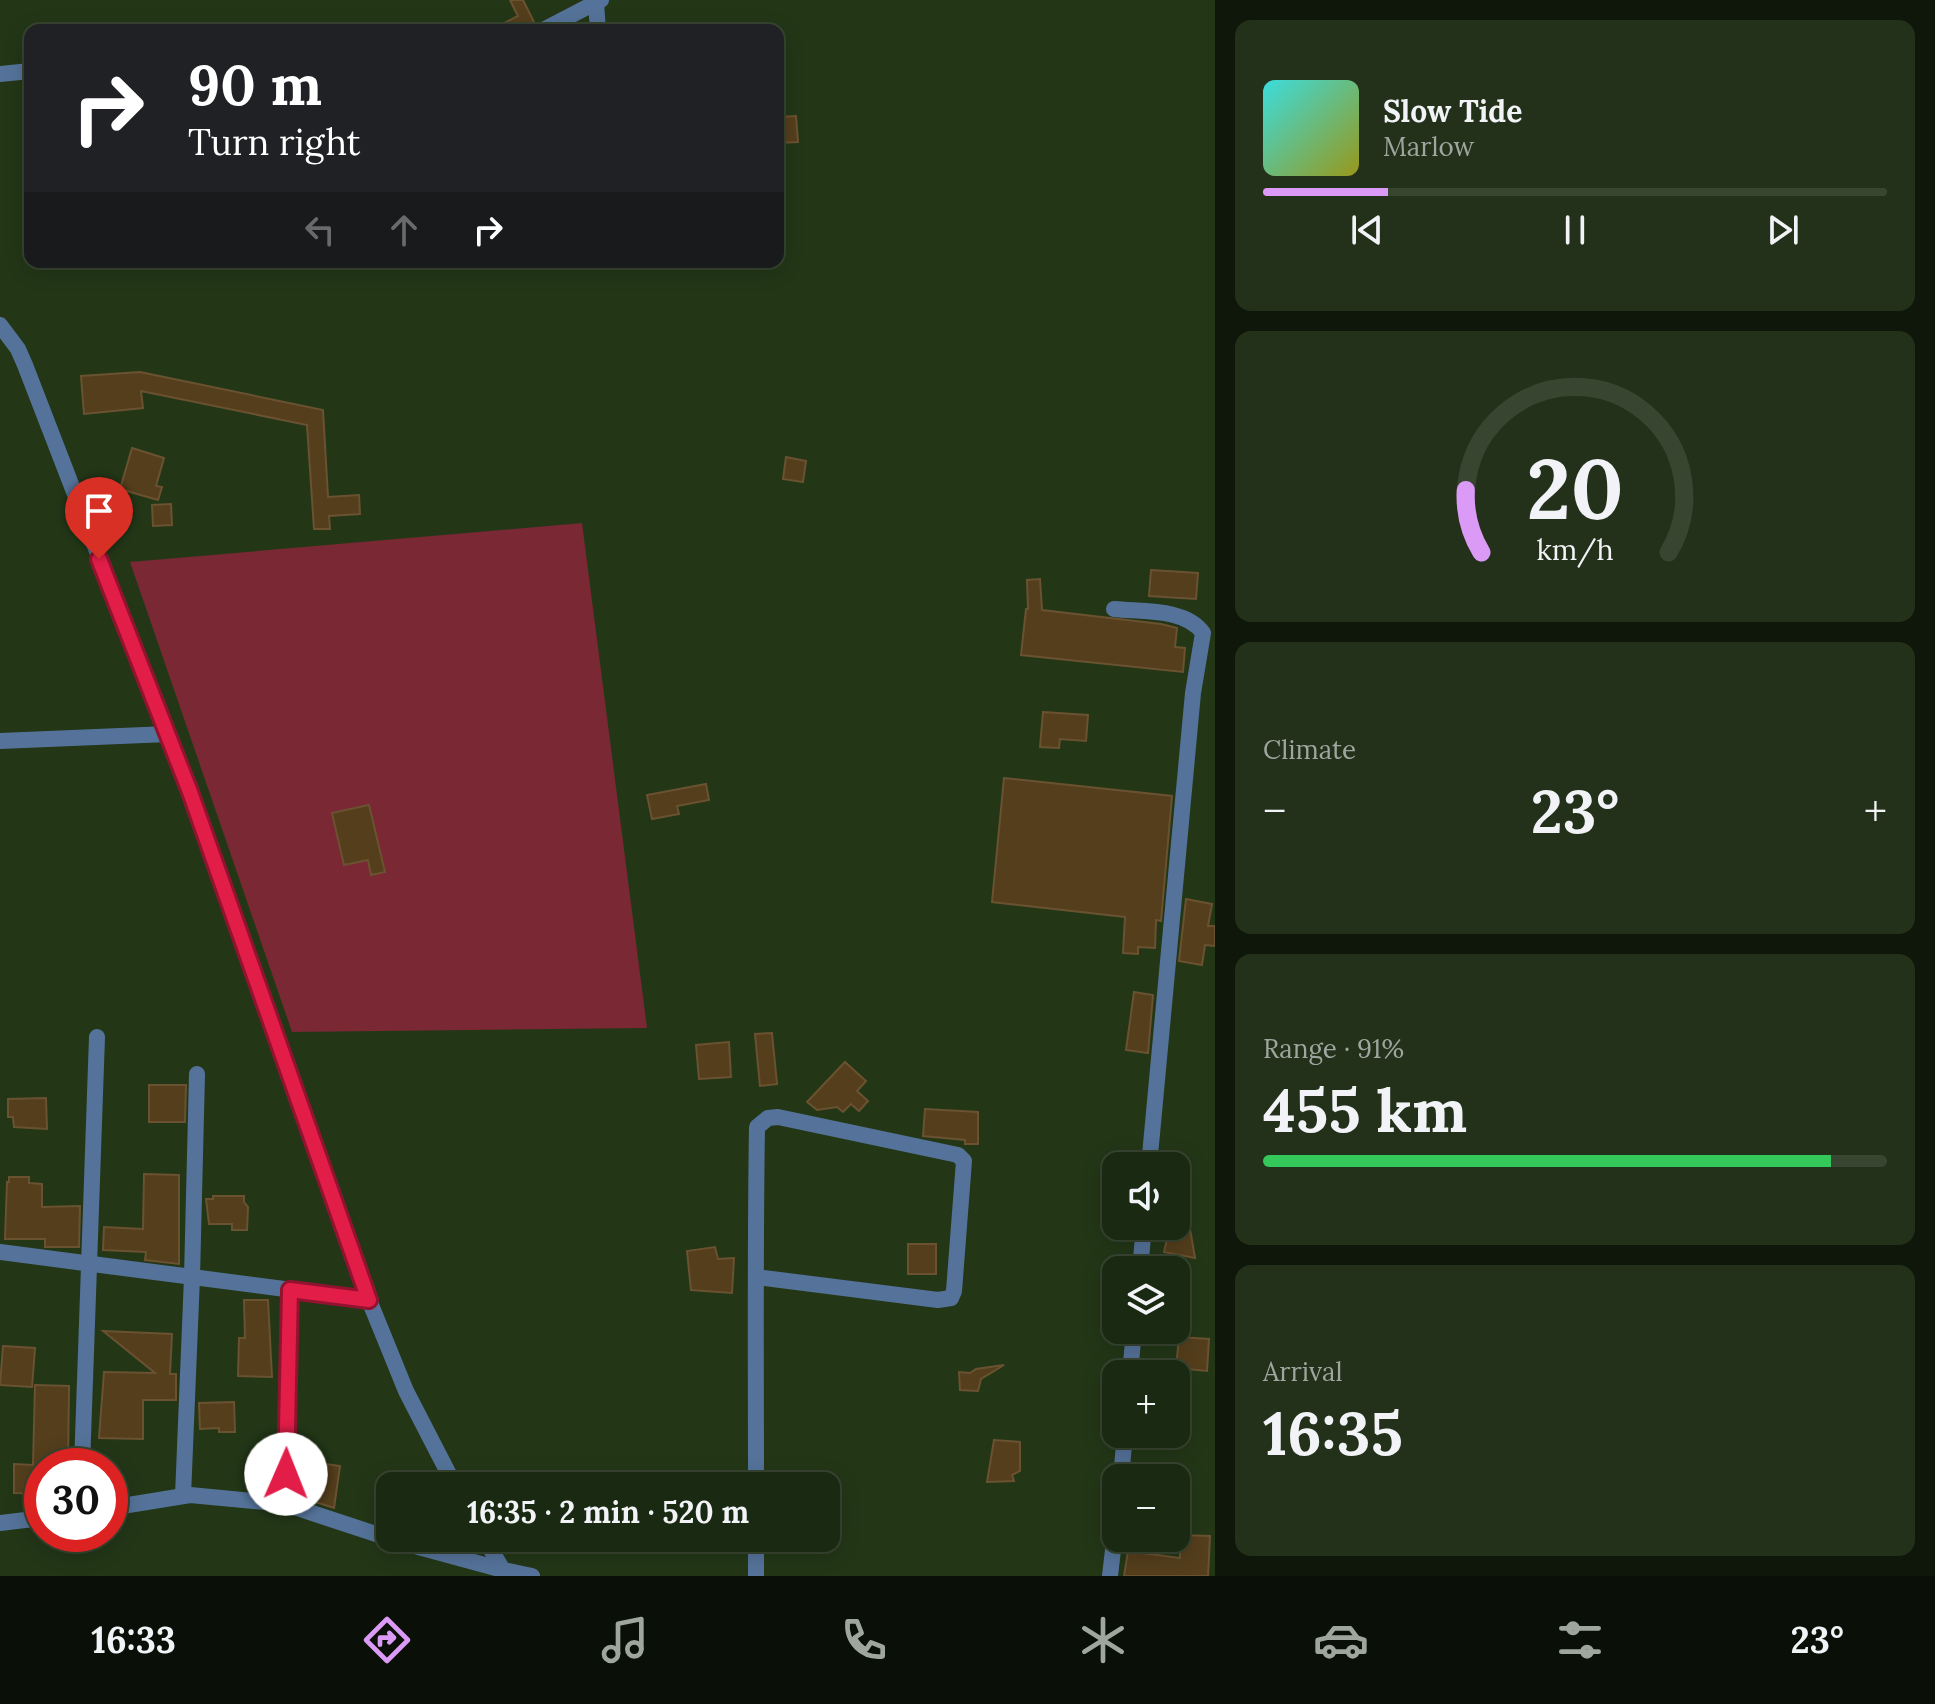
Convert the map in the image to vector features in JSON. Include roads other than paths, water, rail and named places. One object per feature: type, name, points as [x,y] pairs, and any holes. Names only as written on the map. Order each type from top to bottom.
[{"type":"street","points":[[555,24],[599,2],[598,24]]},
{"type":"street","points":[[0,74],[24,72]]},
{"type":"street","points":[[0,325],[18,349],[25,365],[168,734],[369,1300],[406,1391],[448,1472]]},
{"type":"street","points":[[1114,609],[1180,616],[1196,623],[1203,633],[1193,693],[1150,1152]]},
{"type":"street","points":[[0,741],[168,734]]},
{"type":"street","points":[[83,1448],[97,1037]]},
{"type":"street","points":[[183,1496],[197,1074]]},
{"type":"street","points":[[756,1277],[938,1300],[951,1298],[964,1161],[958,1155],[778,1117],[768,1118],[757,1127],[756,1277],[756,1472]]},
{"type":"street","points":[[0,1252],[369,1300]]},
{"type":"street","points":[[285,1504],[290,1290]]},
{"type":"street","points":[[128,1505],[183,1496],[285,1504],[400,1542],[532,1576]]},
{"type":"street","points":[[0,1523],[24,1520]]},
{"type":"street","points":[[492,1552],[503,1570]]},
{"type":"street","points":[[756,1552],[756,1576]]},
{"type":"street","points":[[1110,1576],[1113,1552]]}]
